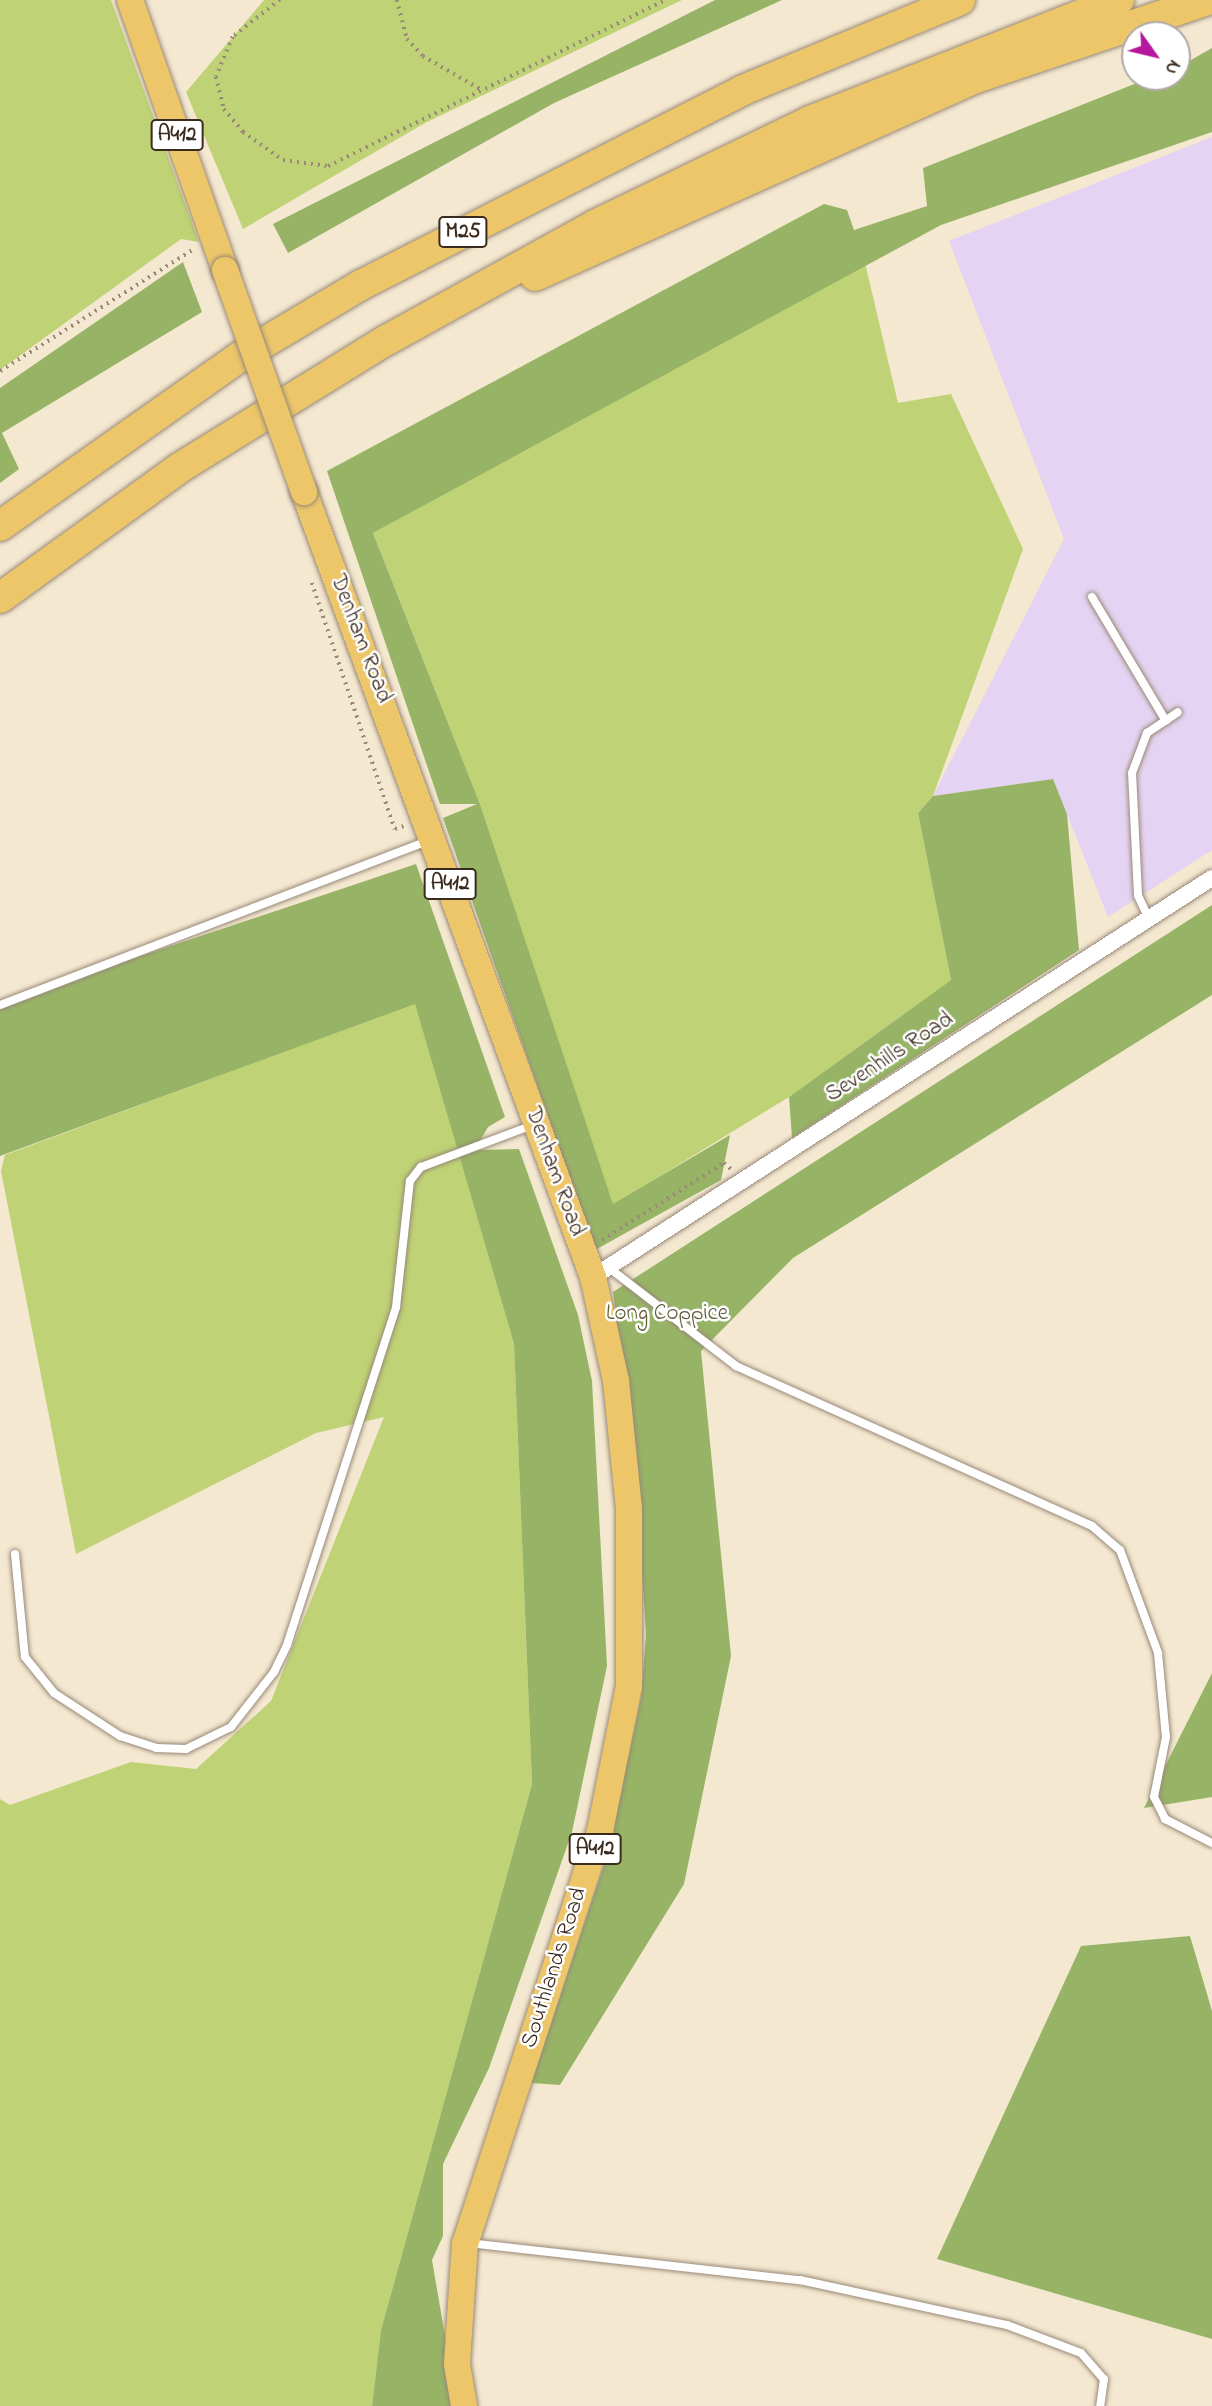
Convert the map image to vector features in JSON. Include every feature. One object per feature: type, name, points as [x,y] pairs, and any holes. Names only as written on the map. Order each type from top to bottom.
[{"type":"highway","name":"M25","points":[[0,526],[229,365],[362,285],[743,90],[960,0]]},
{"type":"highway","name":"M25","points":[[0,598],[181,467],[423,320],[595,225],[810,121],[1119,0]]},
{"type":"highway","name":"M25","points":[[810,121],[1170,0]]},
{"type":"highway","name":"M25","points":[[423,320],[603,250],[973,79],[1208,0]]},
{"type":"main road","name":"Denham Road","points":[[130,0],[304,492],[434,839],[536,1124],[600,1272]]},
{"type":"main road","name":"Southlands Road","points":[[464,2406],[457,2364],[465,2243],[600,1831],[629,1686],[629,1508],[617,1381],[600,1272]]},
{"type":"street","name":"Sevenhills Road","points":[[600,1272],[1212,878]]},
{"type":"lane","points":[[1091,597],[1166,720]]},
{"type":"lane","points":[[1149,919],[1138,895],[1132,774],[1136,750],[1166,720],[1178,712]]},
{"type":"lane","points":[[0,1004],[434,839]]},
{"type":"lane","points":[[15,1554],[25,1657],[54,1693],[120,1736],[156,1748],[198,1746],[231,1727],[274,1672],[287,1645],[396,1307],[410,1181],[421,1167],[536,1124]]},
{"type":"lane","points":[[600,1272],[736,1366],[1092,1526],[1120,1550],[1158,1653],[1166,1737],[1154,1797],[1165,1819],[1212,1843]]},
{"type":"lane","points":[[465,2243],[800,2280],[1007,2325],[1081,2353],[1104,2379],[1100,2406]]},
{"type":"path","points":[[280,0],[233,37],[216,77],[224,109],[243,132],[283,160],[328,166],[480,89],[666,0]]},
{"type":"path","points":[[397,0],[415,47],[443,73],[480,89]]},
{"type":"path","points":[[0,371],[193,246],[197,258]]},
{"type":"shaded area","points":[[1212,137],[1212,850],[1108,917],[1053,779],[933,796],[1064,539],[949,241]]},
{"type":"green space","points":[[0,0],[111,0],[199,242],[181,239],[0,370]]},
{"type":"green space","points":[[264,0],[682,0],[425,123],[243,229],[186,92]]},
{"type":"green space","points":[[715,0],[782,0],[554,103],[288,253],[273,224]]},
{"type":"green space","points":[[1212,48],[1212,132],[941,225],[373,533],[480,804],[613,1204],[730,1135],[721,1180],[595,1250],[443,818],[477,804],[440,804],[327,471],[824,204],[847,210],[854,230],[927,206],[923,168],[1121,89],[1191,91],[1191,60]]},
{"type":"green space","points":[[183,262],[202,312],[2,433],[19,469],[0,483],[0,388]]},
{"type":"green space","points":[[865,263],[898,403],[951,394],[1023,549],[933,796],[918,813],[951,980],[789,1097],[613,1205],[480,804],[373,533]]},
{"type":"green space","points":[[1053,779],[1067,814],[1079,950],[792,1138],[789,1097],[951,980],[918,813],[933,796]]},
{"type":"green space","points":[[416,864],[505,1117],[488,1127],[475,1150],[519,1149],[578,1315],[592,1381],[607,1666],[572,1832],[489,2068],[443,2164],[443,2236],[432,2260],[457,2406],[372,2406],[381,2330],[532,1784],[514,1344],[415,1004],[0,1156],[0,1003]]},
{"type":"green space","name":"Long Coppice","points":[[1212,905],[1212,995],[793,1258],[701,1351],[731,1656],[684,1884],[560,2085],[531,2083],[607,1856],[641,1698],[646,1635],[637,1490],[613,1292]]},
{"type":"green space","points":[[415,1003],[514,1344],[532,1784],[381,2330],[372,2406],[0,2406],[0,1799],[10,1805],[131,1762],[196,1769],[271,1701],[384,1417],[316,1433],[76,1554],[1,1171],[5,1155]]},
{"type":"green space","points":[[1212,1673],[1212,1797],[1144,1808]]},
{"type":"green space","points":[[1190,1936],[1212,2011],[1212,2339],[937,2259],[1081,1946]]}]
